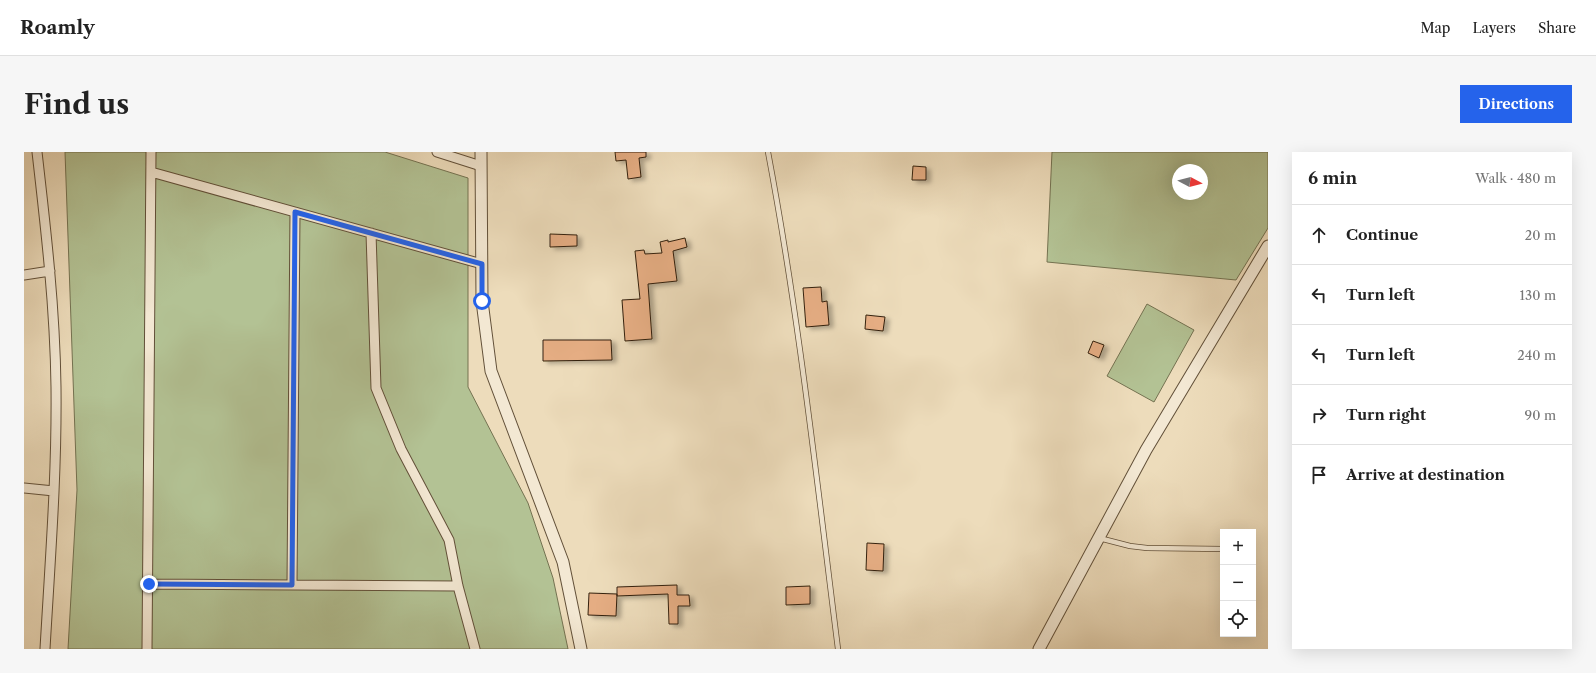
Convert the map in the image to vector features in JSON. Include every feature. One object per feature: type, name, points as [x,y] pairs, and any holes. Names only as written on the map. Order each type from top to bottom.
[{"type":"street","points":[[37,152],[50,271],[56,386],[54,491],[45,649]]},
{"type":"street","points":[[148,649],[151,152]]},
{"type":"street","points":[[437,152],[481,166]]},
{"type":"street","points":[[481,152],[482,301],[491,371],[563,562],[581,649]]},
{"type":"street","points":[[151,172],[482,264]]},
{"type":"street","points":[[292,585],[295,212]]},
{"type":"street","points":[[371,233],[376,388],[401,449],[449,540],[458,586],[475,649]]},
{"type":"street","points":[[1039,649],[1146,450],[1268,246]]},
{"type":"street","points":[[24,275],[50,271]]},
{"type":"street","points":[[24,488],[54,491]]},
{"type":"street","points":[[149,584],[458,586]]},
{"type":"lane","points":[[768,152],[782,227],[804,381],[838,649]]},
{"type":"lane","points":[[1099,538],[1130,546],[1147,548],[1220,549]]},
{"type":"green space","points":[[65,152],[385,152],[468,178],[468,387],[528,503],[553,578],[568,649],[68,649],[77,490]]},
{"type":"green space","points":[[1052,152],[1268,152],[1268,228],[1236,280],[1047,262]]},
{"type":"green space","points":[[1147,304],[1194,330],[1154,402],[1107,376]]},
{"type":"building","points":[[615,152],[646,152],[646,157],[639,158],[641,177],[628,179],[626,160],[616,161]]},
{"type":"building","points":[[913,166],[926,167],[926,180],[912,180]]},
{"type":"building","points":[[550,234],[577,235],[577,246],[550,247]]},
{"type":"building","points":[[685,238],[687,247],[673,251],[677,281],[648,284],[652,339],[625,341],[622,300],[640,299],[635,251],[644,250],[645,254],[662,253],[660,242],[668,240],[668,242]]},
{"type":"building","points":[[821,287],[822,302],[827,301],[829,325],[806,327],[803,288]]},
{"type":"building","points":[[866,315],[885,317],[883,331],[865,329]]},
{"type":"building","points":[[543,340],[611,340],[612,360],[543,361]]},
{"type":"building","points":[[1093,341],[1104,345],[1099,358],[1088,353]]},
{"type":"building","points":[[867,543],[884,544],[883,571],[866,570]]},
{"type":"building","points":[[677,585],[677,595],[689,595],[690,606],[678,606],[678,624],[669,624],[668,594],[617,596],[617,587]]},
{"type":"building","points":[[810,586],[810,604],[786,605],[786,587]]},
{"type":"building","points":[[589,593],[617,594],[616,616],[588,615]]},
{"type":"route","points":[[149,584],[292,585],[295,212],[482,264],[482,301]]}]
